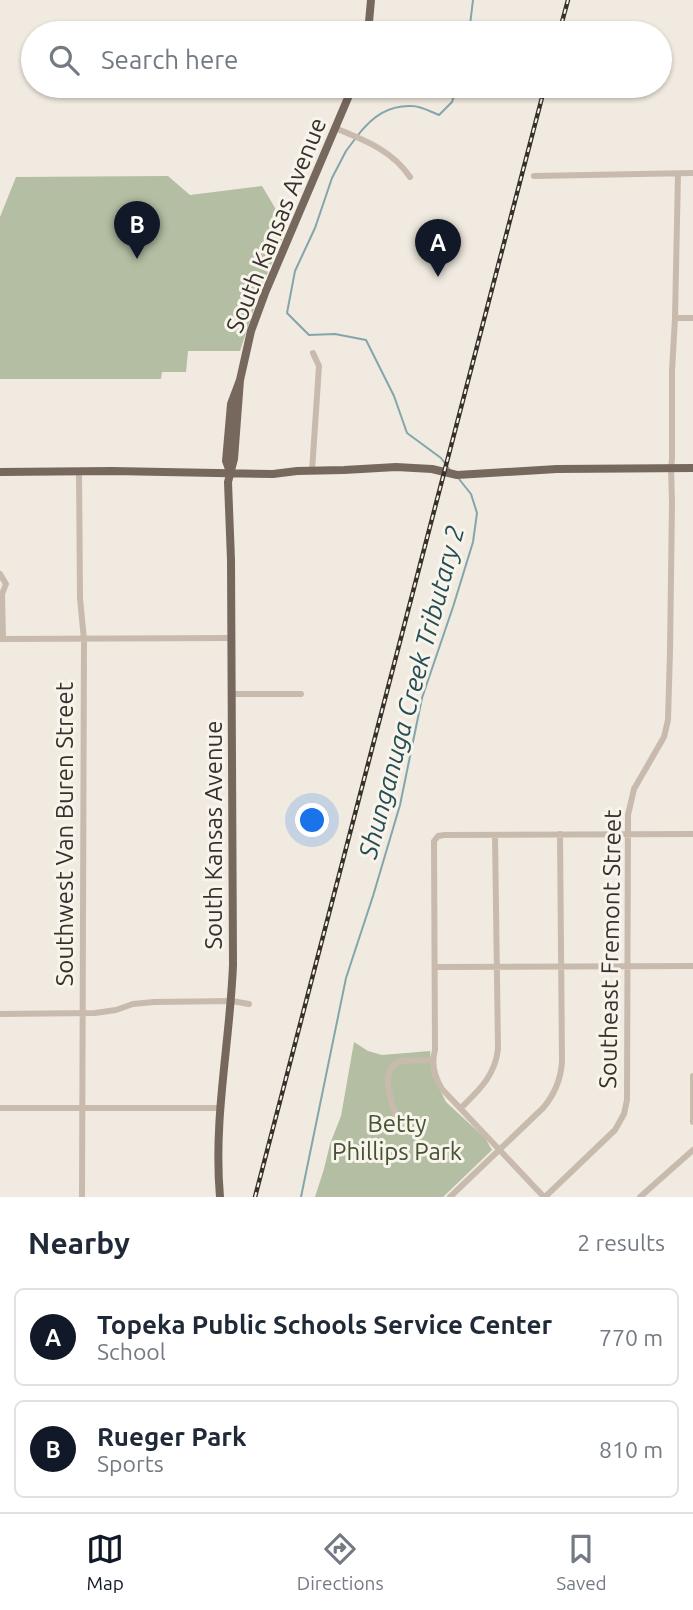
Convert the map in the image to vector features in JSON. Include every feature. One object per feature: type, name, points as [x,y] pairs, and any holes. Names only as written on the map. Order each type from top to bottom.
[{"type":"main road","points":[[369,21],[371,0]]},
{"type":"main road","name":"South Kansas Avenue","points":[[220,1197],[220,1108],[232,1000],[233,950],[230,472],[234,459],[240,380],[257,314],[348,98]]},
{"type":"main road","points":[[0,472],[273,474],[396,467],[432,469],[457,475],[556,469],[693,468]]},
{"type":"street","points":[[335,128],[376,146],[391,156],[410,177]]},
{"type":"street","points":[[534,176],[693,173]]},
{"type":"street","name":"Southeast Fremont Street","points":[[545,1197],[615,1130],[624,1114],[628,1093],[629,806],[634,789],[664,737],[668,720],[672,371],[678,174]]},
{"type":"street","points":[[675,318],[693,318]]},
{"type":"street","points":[[312,471],[319,366],[313,353]]},
{"type":"street","name":"Southwest Van Buren Street","points":[[79,471],[80,598],[84,640],[82,1197]]},
{"type":"street","points":[[0,575],[6,584],[2,594],[1,639],[231,638]]},
{"type":"street","points":[[232,694],[301,694]]},
{"type":"street","points":[[450,1197],[543,1108],[558,1086],[562,1061],[560,834]]},
{"type":"street","points":[[545,1197],[438,1083],[435,1074],[433,844],[438,836],[444,835],[693,834]]},
{"type":"street","points":[[461,1108],[487,1081],[496,1064],[498,1049],[495,835]]},
{"type":"street","points":[[435,967],[693,966]]},
{"type":"street","points":[[0,1014],[106,1012],[144,1002],[232,1000],[249,1004]]},
{"type":"street","points":[[396,1118],[387,1078],[389,1069],[400,1061],[433,1060]]},
{"type":"street","points":[[693,1076],[693,1122]]},
{"type":"street","points":[[0,1108],[220,1108]]},
{"type":"street","points":[[639,1197],[693,1150]]},
{"type":"green space","points":[[168,176],[190,195],[262,186],[287,228],[260,290],[240,351],[188,351],[186,372],[162,372],[161,379],[0,379],[0,217],[16,177]]},
{"type":"green space","name":"Betty Phillips Park","points":[[354,1042],[368,1051],[382,1055],[430,1051],[432,1074],[446,1102],[485,1138],[492,1150],[443,1197],[315,1197],[341,1116]]},
{"type":"waterway","name":"Shunganuga Creek Tributary 2","points":[[470,21],[473,0]]},
{"type":"waterway","name":"Shunganuga Creek Tributary 2","points":[[358,135],[369,123],[388,110],[415,106],[439,115],[453,98]]},
{"type":"waterway","name":"Shunganuga Creek Tributary 2","points":[[355,139],[332,178],[315,228],[295,271],[287,313],[309,335],[335,334],[366,340],[394,396],[407,433],[441,458],[450,470]]},
{"type":"waterway","name":"Shunganuga Creek Tributary 2","points":[[301,1197],[346,978],[400,805],[422,698],[473,542],[477,513],[471,494],[459,479]]},
{"type":"railway","points":[[562,21],[568,0]]},
{"type":"railway","points":[[255,1197],[542,98]]},
{"type":"place","name":"Rueger Park","points":[[137,259]]},
{"type":"place","name":"Topeka Public Schools Service Center","points":[[438,277]]}]
